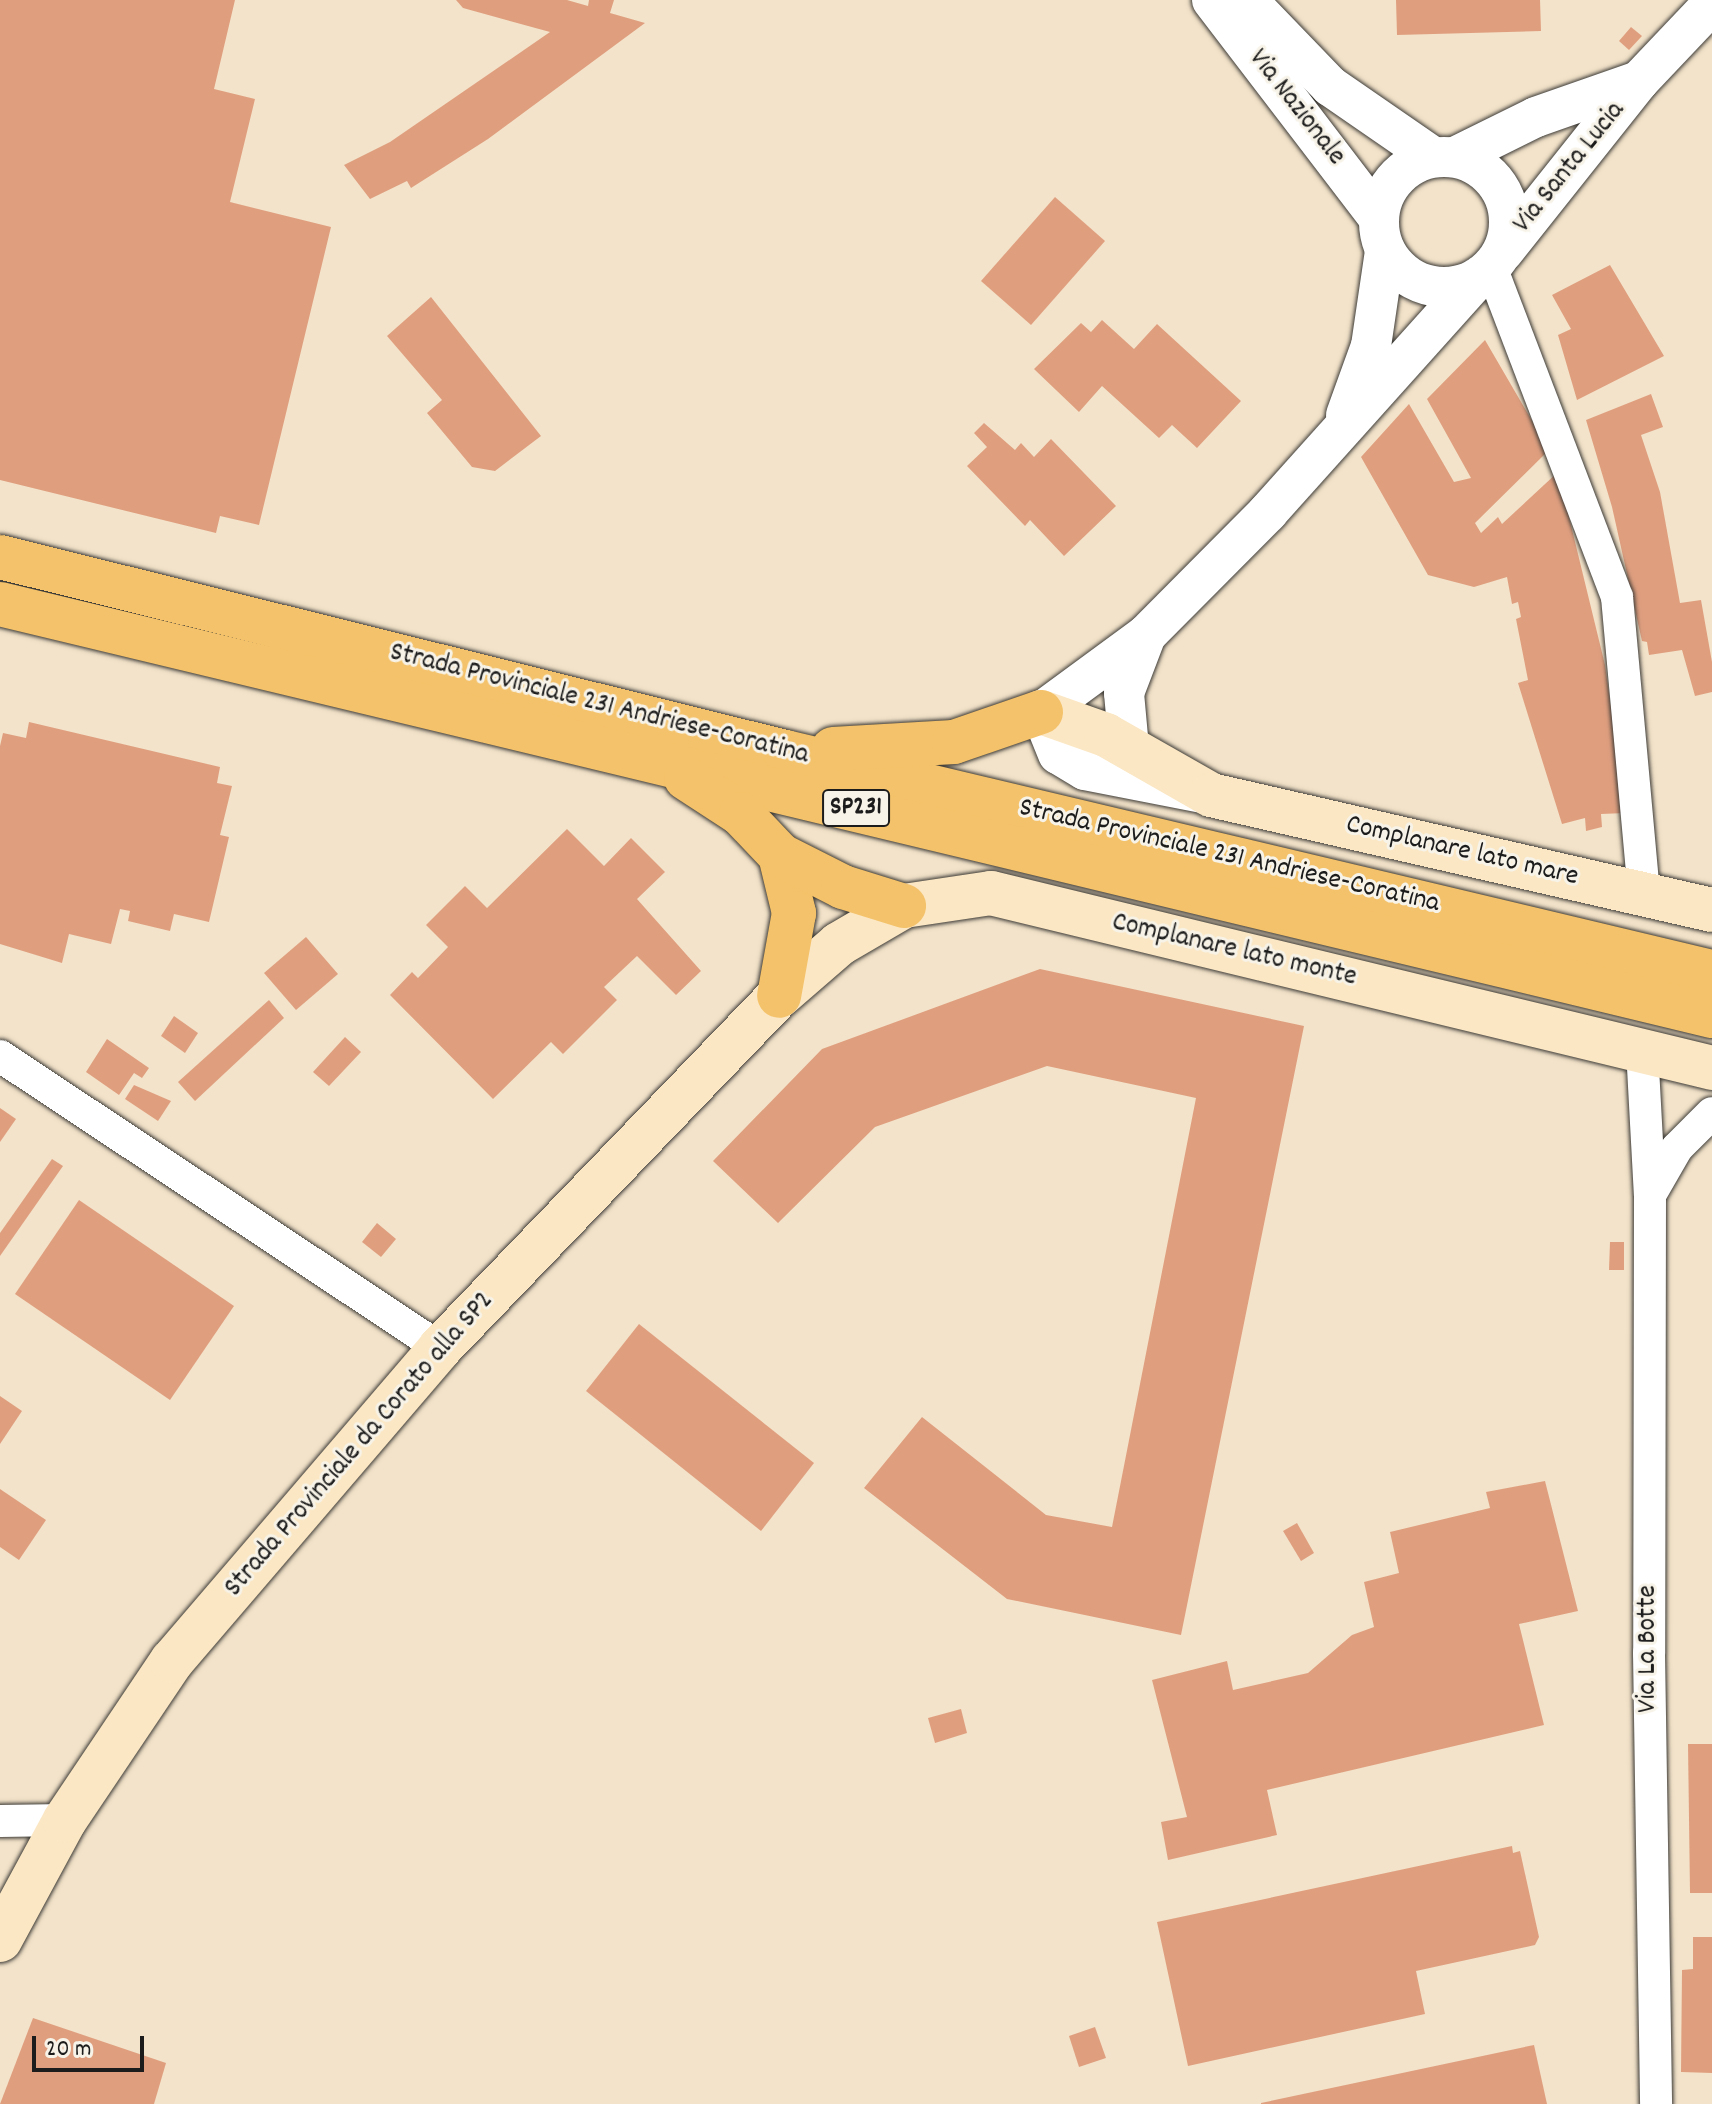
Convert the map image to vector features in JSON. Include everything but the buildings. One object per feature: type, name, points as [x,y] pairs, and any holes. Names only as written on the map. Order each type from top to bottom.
[{"type":"highway","name":"Strada Provinciale 231 Andriese-Coratina","points":[[0,557],[785,752],[1712,972]]},
{"type":"highway","name":"Strada Provinciale 231 Andriese-Coratina","points":[[0,604],[1712,1016]]},
{"type":"highway","points":[[785,752],[954,742],[1041,712]]},
{"type":"highway","points":[[661,761],[741,814],[780,855],[843,887],[904,906]]},
{"type":"highway","points":[[779,996],[794,913],[780,855]]},
{"type":"main road","name":"Complanare lato mare","points":[[1041,712],[1129,748],[1211,795],[1712,910]]},
{"type":"main road","name":"Complanare lato monte","points":[[779,996],[839,944],[904,906],[991,893],[1712,1068]]},
{"type":"main road","name":"Strada Provinciale da Corato alla SP2","points":[[0,1940],[65,1820],[172,1661],[440,1348],[779,996]]},
{"type":"street","name":"Via Nazionale","points":[[1212,0],[1382,234]]},
{"type":"street","name":"Via Nazionale","points":[[1247,0],[1330,86],[1444,157]]},
{"type":"street","name":"Via Santa Lucia","points":[[1146,635],[1339,434],[1490,267],[1639,81],[1712,4]]},
{"type":"street","name":"Via Santa Lucia","points":[[1444,157],[1536,117],[1639,81]]},
{"type":"street","points":[[1339,434],[1371,346],[1382,234],[1395,177],[1444,157],[1491,176],[1503,194],[1508,235],[1490,267],[1437,288],[1398,269],[1382,234]]},
{"type":"street","points":[[1490,267],[1617,597],[1644,893]]},
{"type":"street","points":[[1041,712],[1146,635]]},
{"type":"street","points":[[1129,748],[1124,693],[1146,635]]},
{"type":"street","name":"Complanare lato mare","points":[[1041,712],[1058,754],[1085,770],[1211,795]]},
{"type":"street","name":"Via La Botte","points":[[1642,1049],[1650,1195],[1649,1653],[1656,2104]]},
{"type":"street","points":[[0,1056],[440,1348]]},
{"type":"street","points":[[1650,1195],[1677,1148],[1712,1113]]},
{"type":"street","points":[[0,1821],[65,1820]]}]
